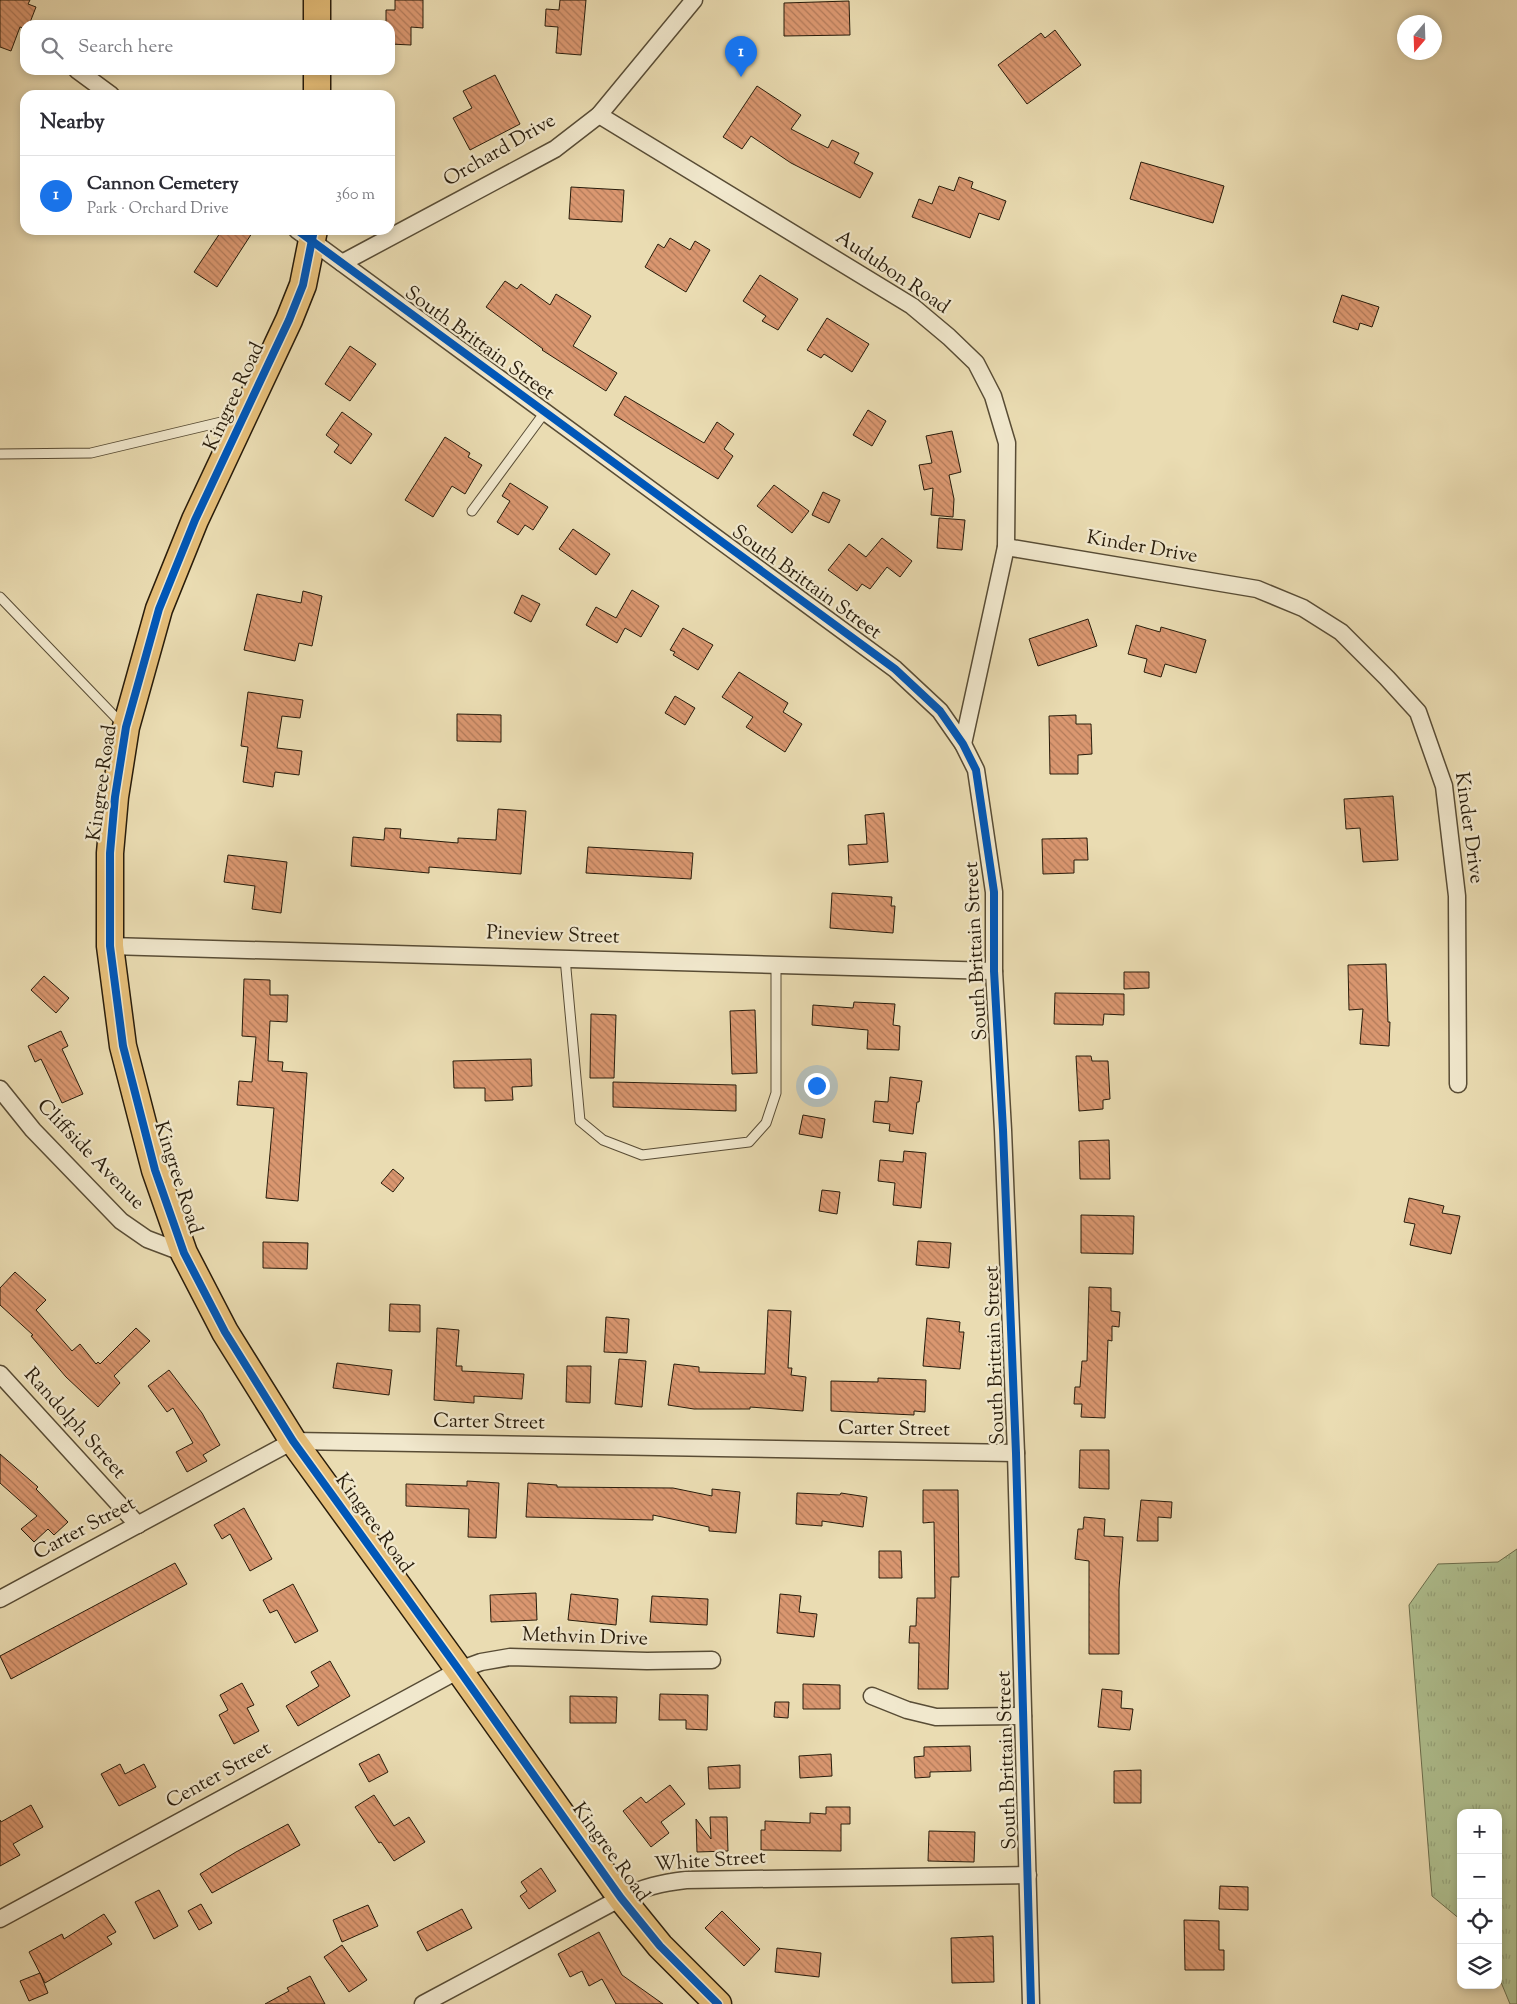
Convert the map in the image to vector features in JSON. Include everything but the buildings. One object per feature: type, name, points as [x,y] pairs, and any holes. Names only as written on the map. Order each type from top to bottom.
[{"type":"main road","points":[[317,0],[317,20]]},
{"type":"main road","points":[[317,75],[318,90]]},
{"type":"main road","name":"Kingree Road","points":[[308,235],[303,285],[289,320],[195,520],[159,609],[126,727],[115,797],[110,854],[110,946],[125,1055],[155,1170],[184,1253],[225,1332],[292,1441],[459,1670],[621,1898],[660,1946],[718,2004]]},
{"type":"street","name":"Orchard Drive","points":[[395,235],[555,149],[599,115],[694,0]]},
{"type":"street","points":[[84,75],[104,90]]},
{"type":"street","name":"Audubon Road","points":[[599,115],[912,306],[976,363],[993,396],[1007,443],[1006,547],[963,744]]},
{"type":"street","name":"South Brittain Street","points":[[309,235],[342,263],[895,669],[940,711],[963,744],[976,770],[994,892],[994,971],[1016,1453],[1031,2004]]},
{"type":"street","name":"Orchard Drive","points":[[342,263],[394,235]]},
{"type":"street","name":"Kinder Drive","points":[[1006,547],[1257,589],[1304,608],[1341,632],[1418,712],[1444,786],[1456,887],[1458,1084]]},
{"type":"street","name":"Pineview Street","points":[[110,946],[994,971]]},
{"type":"street","name":"Cliffside Avenue","points":[[0,1089],[34,1130],[120,1222],[147,1239],[184,1253]]},
{"type":"street","name":"Randolph Street","points":[[0,1374],[138,1524]]},
{"type":"street","name":"Carter Street","points":[[0,1599],[292,1441],[1016,1453]]},
{"type":"street","name":"Methvin Drive","points":[[459,1670],[481,1662],[510,1656],[647,1661],[712,1660]]},
{"type":"street","name":"Center Street","points":[[0,1919],[459,1670]]},
{"type":"street","points":[[872,1696],[907,1710],[936,1717],[1023,1716]]},
{"type":"street","name":"White Street","points":[[423,2004],[643,1888],[686,1880],[1028,1875]]},
{"type":"lane","points":[[472,511],[545,412]]},
{"type":"lane","points":[[0,454],[91,453],[244,417]]},
{"type":"lane","points":[[0,597],[126,727]]},
{"type":"lane","points":[[565,958],[580,1121],[602,1140],[642,1155],[749,1142],[766,1123],[776,1092],[776,964]]},
{"type":"green space","points":[[1517,1549],[1517,2004],[1510,2004],[1502,1985],[1502,1809],[1457,1809],[1457,1917],[1432,1896],[1409,1605],[1438,1564],[1498,1562]]},
{"type":"cycle path","points":[[304,235],[895,669],[940,711],[963,744],[976,770],[994,892],[994,971],[1003,1130],[1016,1453],[1031,2004]]},
{"type":"cycle path","points":[[313,235],[303,285],[289,320],[195,520],[159,609],[126,727],[115,797],[110,853],[110,946],[123,1046],[155,1170],[184,1253],[225,1332],[293,1441],[621,1898],[660,1946],[718,2004]]},
{"type":"place","name":"Cannon Cemetery","points":[[741,77]]}]
